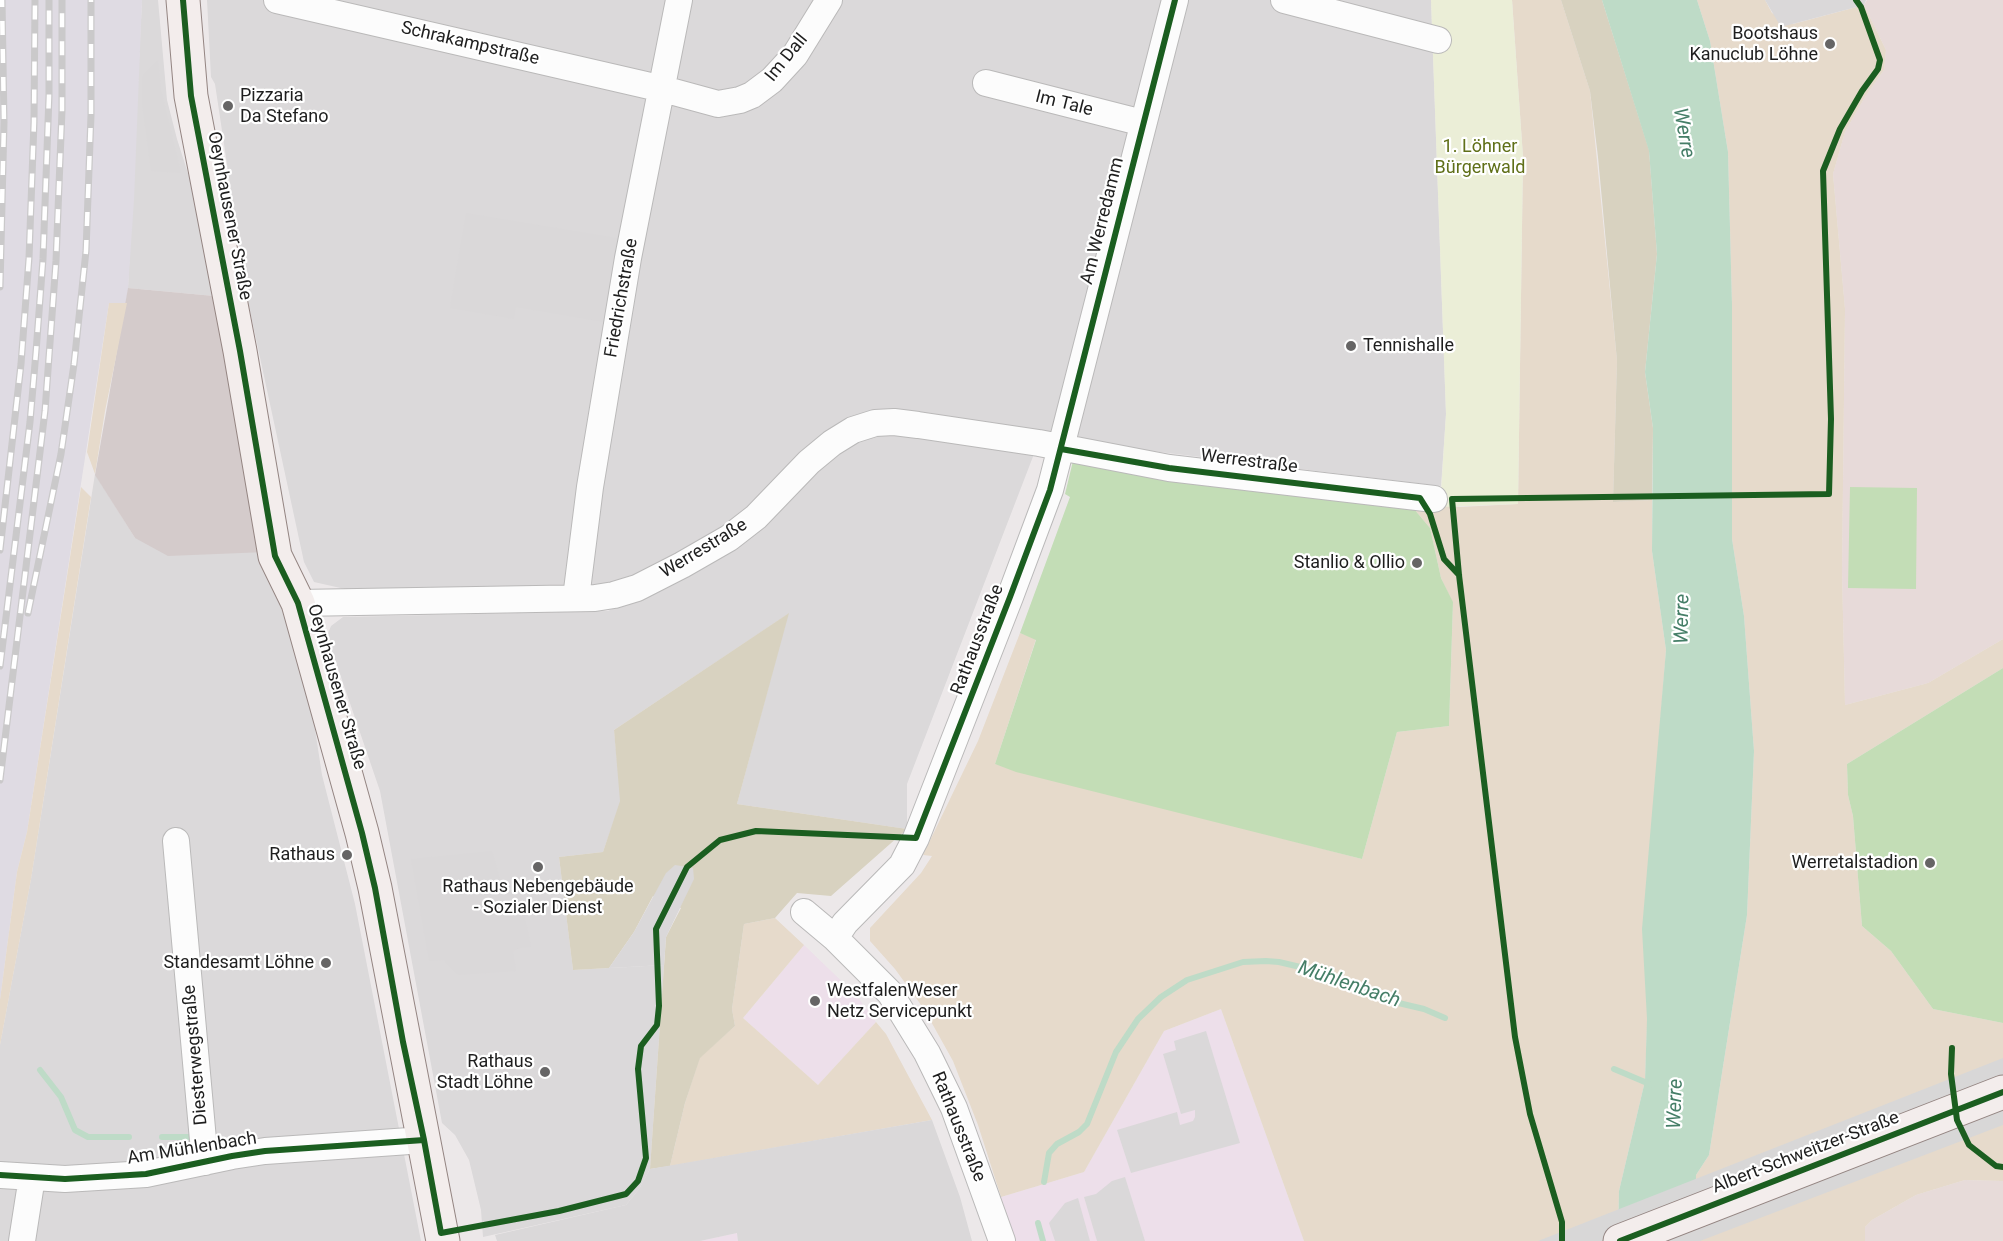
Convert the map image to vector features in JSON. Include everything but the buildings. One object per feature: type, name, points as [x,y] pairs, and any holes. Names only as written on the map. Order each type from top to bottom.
[{"type":"main road","name":"Oeynhausener Straße","points":[[183,0],[191,96],[240,351],[275,556],[298,603],[365,844],[443,1241]]},
{"type":"main road","name":"Albert-Schweitzer-Straße","points":[[1620,1241],[2003,1092]]},
{"type":"street","name":"Schrakampstraße","points":[[277,0],[663,89]]},
{"type":"street","name":"Friedrichstraße","points":[[576,598],[590,487],[628,258],[679,0]]},
{"type":"street","name":"Im Dall","points":[[663,89],[718,104],[752,95],[772,80],[795,55],[829,0]]},
{"type":"street","name":"Am Werredamm","points":[[1061,449],[1175,0]]},
{"type":"street","points":[[1284,0],[1438,40]]},
{"type":"street","name":"Im Tale","points":[[986,83],[1143,123]]},
{"type":"street","name":"Werrestraße","points":[[298,603],[614,596],[637,588],[729,538],[756,517],[809,462],[832,443],[854,430],[875,423],[894,422],[918,425],[1169,468],[1434,500]]},
{"type":"street","name":"Rathausstraße","points":[[835,938],[845,922],[902,865],[916,838],[1050,490],[1061,449]]},
{"type":"street","name":"Diesterwegstraße","points":[[177,841],[205,1162]]},
{"type":"street","name":"Rathausstraße","points":[[804,912],[835,938],[890,993],[927,1053],[954,1108],[1002,1241]]},
{"type":"street","name":"Am Mühlenbach","points":[[0,1175],[65,1179],[146,1174],[265,1151],[424,1140]]},
{"type":"street","points":[[22,1241],[32,1177]]},
{"type":"shaded area","points":[[0,0],[142,0],[134,200],[127,303],[109,303],[27,832],[17,872],[0,1000]]},
{"type":"shaded area","points":[[142,0],[158,0],[167,100],[192,186],[214,296],[128,288]]},
{"type":"shaded area","points":[[207,0],[1431,0],[1446,414],[1441,486],[1077,442],[997,423],[911,412],[873,412],[748,512],[675,561],[609,587],[345,589],[314,582],[304,562],[247,297],[215,84],[211,77]]},
{"type":"shaded area","points":[[1512,0],[1561,0],[1590,91],[1617,361],[1613,502],[1652,500],[1652,551],[1666,650],[1656,778],[1645,1081],[1619,1191],[1618,1241],[1304,1241],[1221,1009],[1164,1031],[1084,1172],[1001,1197],[978,1125],[953,1061],[924,1009],[895,969],[870,941],[870,928],[921,873],[932,856],[923,855],[978,741],[1020,633],[1036,639],[995,764],[1362,859],[1397,732],[1449,726],[1453,603],[1441,578],[1430,528],[1409,503],[1460,507],[1518,504],[1523,157]]},
{"type":"shaded area","points":[[1561,0],[1602,0],[1649,150],[1657,254],[1645,372],[1653,428],[1652,500],[1613,502],[1617,361],[1598,157],[1590,91]]},
{"type":"shaded area","points":[[1697,0],[1765,0],[1772,13],[1793,24],[1864,5],[1886,50],[1884,70],[1845,132],[1833,174],[1845,309],[1842,571],[1845,705],[1928,683],[2003,639],[2003,668],[1847,764],[1848,795],[1853,816],[1862,926],[1891,951],[1933,1009],[2003,1023],[2003,1181],[1965,1180],[1916,1195],[1872,1220],[1865,1227],[1865,1241],[1695,1241],[1696,1175],[1709,1155],[1747,915],[1754,751],[1744,616],[1732,539],[1732,305],[1728,152],[1710,41]]},
{"type":"shaded area","points":[[1765,0],[1866,0],[1864,5],[1781,27]]},
{"type":"shaded area","points":[[1867,0],[2003,0],[2003,639],[1928,683],[1845,705],[1842,571],[1845,309],[1833,174],[1845,132],[1884,70],[1886,50],[1864,5]]},
{"type":"shaded area","points":[[158,60],[161,90],[181,173],[151,171],[142,103],[142,77]]},
{"type":"shaded area","points":[[466,213],[623,239],[609,323],[516,307],[514,319],[450,308]]},
{"type":"shaded area","points":[[128,288],[214,296],[266,552],[168,556],[135,538],[95,475]]},
{"type":"shaded area","points":[[109,303],[127,303],[95,474],[87,452]]},
{"type":"shaded area","points":[[872,435],[909,436],[1034,454],[907,784],[907,829],[737,804],[788,614],[614,730],[621,801],[603,852],[559,857],[573,970],[664,965],[650,1169],[639,1189],[626,1205],[483,1237],[481,1210],[469,1160],[455,1135],[442,1123],[380,791],[327,636],[331,626],[343,617],[608,611],[639,596],[839,447]]},
{"type":"shaded area","points":[[1073,461],[1409,503],[1430,528],[1441,578],[1453,602],[1449,726],[1397,732],[1362,859],[1016,772],[995,764],[1036,640],[1020,633],[1070,497],[1065,494]]},
{"type":"shaded area","points":[[95,474],[135,538],[266,552],[309,690],[322,775],[355,904],[421,1241],[0,1241],[0,1045],[31,879]]},
{"type":"shaded area","points":[[81,487],[91,497],[31,879],[0,1045],[0,1000],[17,872],[27,832]]},
{"type":"shaded area","points":[[1850,487],[1917,488],[1916,589],[1848,588]]},
{"type":"shaded area","points":[[789,613],[737,804],[907,829],[831,896],[797,893],[775,918],[744,924],[732,1009],[735,1026],[700,1058],[685,1103],[670,1166],[650,1169],[666,937],[681,908],[653,896],[634,932],[609,968],[573,970],[559,857],[603,852],[620,801],[614,730]]},
{"type":"shaded area","name":"Werretalstadion","points":[[2003,668],[2003,1023],[1933,1009],[1891,951],[1862,926],[1853,816],[1848,795],[1847,764]]},
{"type":"shaded area","points":[[492,851],[503,890],[519,889],[531,947],[513,951],[516,971],[458,975],[444,960],[429,961],[411,859]]},
{"type":"shaded area","points":[[675,865],[693,868],[694,879],[666,937],[664,965],[609,968],[634,932],[666,873]]},
{"type":"shaded area","points":[[775,918],[804,945],[743,1018],[818,1085],[876,1022],[886,1034],[932,1120],[670,1166],[685,1103],[700,1057],[735,1026],[732,1009],[744,924]]},
{"type":"shaded area","points":[[804,945],[856,995],[876,1022],[818,1085],[743,1018]]},
{"type":"shaded area","points":[[1221,1009],[1304,1241],[1015,1241],[1001,1197],[1084,1172],[1164,1031]]},
{"type":"shaded area","points":[[1206,1031],[1240,1143],[1131,1173],[1117,1130],[1177,1112],[1180,1125],[1193,1121],[1195,1110],[1181,1114],[1163,1054],[1176,1050],[1174,1041]]},
{"type":"shaded area","points":[[932,1120],[960,1197],[972,1241],[738,1241],[737,1233],[700,1241],[497,1241],[495,1235],[626,1205],[639,1189],[650,1169]]},
{"type":"shaded area","points":[[1125,1177],[1145,1241],[1097,1241],[1084,1197],[1096,1194],[1112,1181]]},
{"type":"shaded area","points":[[1965,1180],[2003,1181],[2003,1241],[1865,1241],[1865,1227],[1872,1220],[1916,1195]]},
{"type":"shaded area","points":[[1078,1198],[1090,1241],[1055,1241],[1049,1223],[1065,1203]]},
{"type":"shaded area","points":[[737,1233],[738,1241],[700,1241]]},
{"type":"green space","name":"1. Löhner Bürgerwald","points":[[1431,0],[1512,0],[1523,157],[1518,504],[1440,507],[1446,414]]},
{"type":"water","name":"Werre","points":[[1602,0],[1697,0],[1710,41],[1728,152],[1732,305],[1732,539],[1744,616],[1754,751],[1747,915],[1709,1155],[1696,1175],[1695,1241],[1618,1241],[1619,1191],[1645,1081],[1647,1019],[1642,929],[1666,650],[1652,551],[1653,428],[1645,372],[1657,254],[1649,151]]},
{"type":"pier","points":[[2003,1058],[2003,1125],[1700,1241],[1538,1241]]},
{"type":"waterway","name":"Mühlenbach","points":[[1044,1182],[1049,1153],[1057,1144],[1079,1132],[1087,1124],[1116,1052],[1138,1019],[1161,997],[1187,980],[1243,962],[1279,962],[1313,970],[1390,1001],[1424,1009],[1445,1018]]},
{"type":"waterway","name":"Mühlenbach","points":[[1614,1069],[1652,1085]]},
{"type":"waterway","name":"Mühlenbach","points":[[40,1070],[61,1097],[75,1130],[88,1137],[129,1137]]},
{"type":"waterway","name":"Mühlenbach","points":[[162,1137],[193,1137]]},
{"type":"waterway","name":"Mühlenbach","points":[[1038,1223],[1043,1241]]},
{"type":"railway","points":[[0,287],[4,122],[2,0]]},
{"type":"railway","points":[[0,550],[21,364],[29,258],[34,122],[35,0]]},
{"type":"railway","points":[[0,666],[30,422],[43,259],[49,96],[49,0]]},
{"type":"railway","points":[[0,780],[45,411],[56,261],[62,110],[62,0]]},
{"type":"railway","points":[[28,613],[61,454],[74,364],[86,251],[91,115],[91,0]]},
{"type":"cycle path","points":[[183,0],[191,96],[240,351],[275,556],[298,603],[362,833],[375,888],[441,1233],[559,1211],[626,1194],[638,1181],[646,1158],[638,1069],[641,1046],[657,1025],[659,1006],[656,929],[687,867],[720,840],[756,831],[916,838],[1050,490],[1175,0]]},
{"type":"cycle path","points":[[1562,1241],[1562,1222],[1530,1114],[1515,1037],[1459,575],[1452,499],[1829,494],[1831,419],[1823,171],[1840,129],[1878,69],[1880,60],[1861,7],[1856,0]]},
{"type":"cycle path","points":[[1061,449],[1169,468],[1420,498],[1430,514],[1444,559],[1459,575]]},
{"type":"cycle path","points":[[1952,1048],[1951,1074],[1957,1120],[1969,1145],[1996,1166],[2003,1167]]},
{"type":"cycle path","points":[[1620,1241],[2003,1092]]},
{"type":"cycle path","points":[[0,1175],[65,1179],[146,1174],[265,1151],[424,1140]]},
{"type":"place","name":"Bootshaus Kanuclub Löhne","points":[[1830,44]]},
{"type":"place","name":"Pizzaria Da Stefano","points":[[228,106]]},
{"type":"place","name":"Tennishalle","points":[[1351,346]]},
{"type":"place","name":"Stanlio & Ollio","points":[[1417,563]]},
{"type":"place","name":"Rathaus","points":[[347,855]]},
{"type":"place","name":"Werretalstadion","points":[[1930,863]]},
{"type":"place","name":"Rathaus Nebengebäude - Sozialer Dienst","points":[[538,867]]},
{"type":"place","name":"Standesamt Löhne","points":[[326,963]]},
{"type":"place","name":"WestfalenWeser Netz Servicepunkt","points":[[815,1001]]},
{"type":"place","name":"Rathaus Stadt Löhne","points":[[545,1072]]}]
